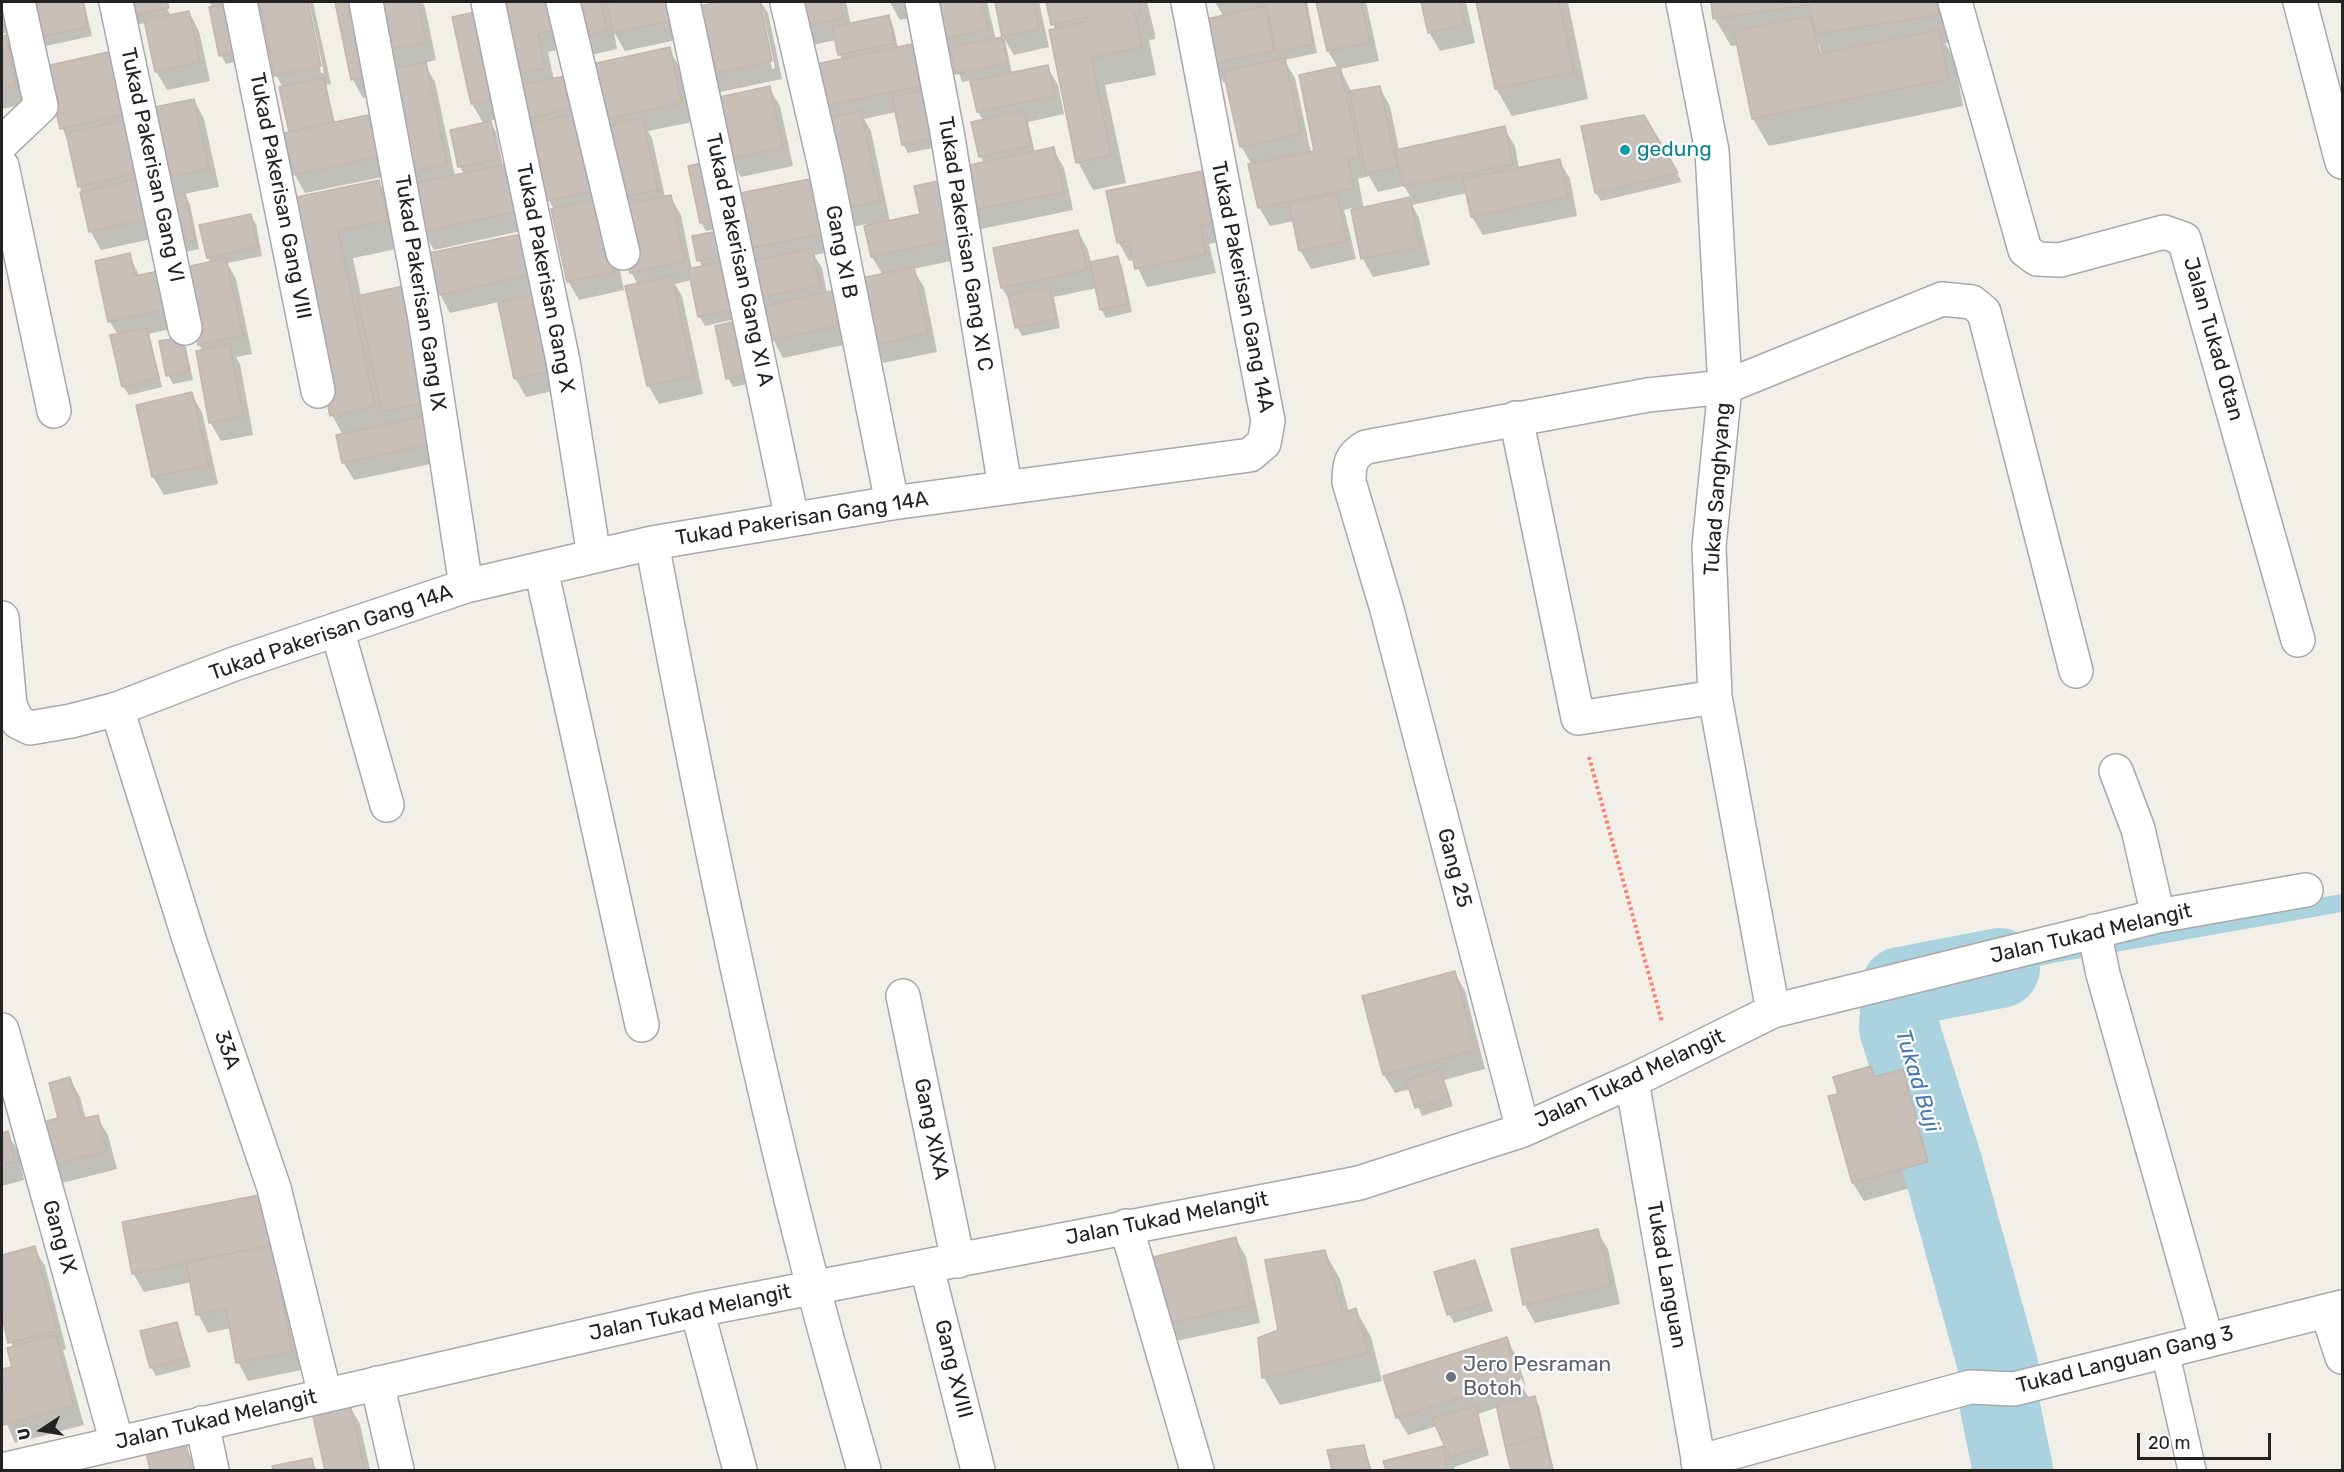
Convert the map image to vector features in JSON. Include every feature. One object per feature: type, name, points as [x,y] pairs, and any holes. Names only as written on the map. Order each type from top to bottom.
[{"type":"street","points":[[2,143],[38,112],[41,106],[18,2]]},
{"type":"street","name":"Tukad Pakerisan Gang VI","points":[[116,2],[186,328]]},
{"type":"street","name":"Tukad Pakerisan Gang VIII","points":[[240,2],[318,391]]},
{"type":"street","name":"Tukad Pakerisan Gang IX","points":[[366,2],[425,318],[466,586]]},
{"type":"street","name":"Tukad Pakerisan Gang X","points":[[488,2],[563,361],[594,556]]},
{"type":"street","points":[[563,2],[623,253]]},
{"type":"street","name":"Tukad Pakerisan Gang XI A","points":[[683,2],[792,519]]},
{"type":"street","name":"Gang XI B","points":[[787,2],[826,171],[892,503]]},
{"type":"street","name":"Tukad Pakerisan Gang XI C","points":[[922,2],[947,132],[1005,488]]},
{"type":"street","name":"Tukad Pakerisan Gang 14A","points":[[2,618],[10,706],[18,722],[30,728],[71,721],[117,709],[234,664],[466,586],[652,543],[892,503],[1250,455],[1264,443],[1268,421],[1188,2]]},
{"type":"street","name":"Tukad Sanghyang","points":[[1683,2],[1712,151],[1725,387],[1709,546],[1715,697],[1773,1011]]},
{"type":"street","name":"Jalan Tukad Otan","points":[[1955,2],[2025,250],[2037,259],[2060,260],[2164,232],[2184,239],[2298,640]]},
{"type":"street","points":[[2300,2],[2343,162]]},
{"type":"street","points":[[2,166],[54,411]]},
{"type":"street","points":[[1715,697],[1578,718],[1516,418],[1648,395],[1725,387],[1942,299],[1972,302],[1983,312],[2076,671]]},
{"type":"street","name":"Gang 25","points":[[1516,418],[1366,447],[1354,454],[1349,467],[1349,482],[1386,606],[1523,1130]]},
{"type":"street","points":[[652,543],[690,745],[729,927],[813,1286],[864,1470]]},
{"type":"street","points":[[541,569],[642,1025]]},
{"type":"street","points":[[337,629],[387,805]]},
{"type":"street","name":"33A","points":[[117,709],[190,942],[274,1188],[325,1395]]},
{"type":"street","points":[[2116,771],[2139,829],[2158,916]]},
{"type":"street","name":"Jalan Tukad Melangit","points":[[2,1470],[698,1310],[813,1286],[943,1264],[1126,1226],[1359,1183],[1523,1130],[1632,1081],[1773,1011],[2158,916],[2306,890]]},
{"type":"street","points":[[2095,932],[2103,974],[2207,1341]]},
{"type":"street","name":"Gang XIXA","points":[[903,996],[943,1264]]},
{"type":"street","name":"Gang IX","points":[[2,1030],[117,1443]]},
{"type":"street","name":"Tukad Languan","points":[[1632,1081],[1699,1466]]},
{"type":"street","points":[[1126,1226],[1197,1470]]},
{"type":"street","name":"Gang XVIII","points":[[943,1264],[978,1470]]},
{"type":"street","points":[[2335,1309],[2343,1358]]},
{"type":"street","name":"Tukad Languan Gang 3","points":[[1699,1466],[1970,1387],[2014,1389],[2335,1309]]},
{"type":"street","points":[[698,1310],[740,1470]]},
{"type":"street","points":[[377,1383],[397,1470]]},
{"type":"street","points":[[202,1423],[212,1470]]},
{"type":"lane","points":[[2165,1351],[2192,1470]]},
{"type":"path","points":[[1578,718],[1672,1060]]},
{"type":"water","points":[[2342,894],[2342,912],[2053,963],[1875,1001],[2201,916]]},
{"type":"building","points":[[32,2],[83,2],[88,27],[40,37]]},
{"type":"building","points":[[124,2],[167,2],[169,8],[128,17]]},
{"type":"building","points":[[234,2],[244,51],[219,56],[209,7]]},
{"type":"building","points":[[259,2],[308,2],[321,66],[274,76]]},
{"type":"building","points":[[335,2],[360,2],[376,75],[351,80]]},
{"type":"building","points":[[375,2],[418,2],[426,42],[386,50]]},
{"type":"building","points":[[495,2],[558,2],[563,28],[538,34],[545,68],[511,75]]},
{"type":"building","points":[[572,2],[601,2],[607,31],[579,37]]},
{"type":"building","points":[[606,2],[672,2],[676,20],[613,33]]},
{"type":"building","points":[[718,2],[760,2],[772,61],[708,75],[694,7]]},
{"type":"building","points":[[795,2],[840,2],[843,18],[800,27]]},
{"type":"building","points":[[926,2],[982,2],[988,29],[934,41]]},
{"type":"building","points":[[995,2],[1034,2],[1039,29],[1002,37]]},
{"type":"building","points":[[1046,2],[1140,2],[1140,12],[1135,13],[1142,47],[1091,58],[1111,155],[1076,163],[1049,30],[1088,21],[1087,17],[1051,25]]},
{"type":"building","points":[[1266,2],[1305,2],[1313,44],[1276,52]]},
{"type":"building","points":[[1316,2],[1361,2],[1370,42],[1327,51]]},
{"type":"building","points":[[1421,2],[1460,2],[1465,25],[1428,33]]},
{"type":"building","points":[[1476,2],[1559,2],[1574,72],[1495,89]]},
{"type":"building","points":[[1711,2],[1937,2],[1939,15],[1816,34],[1808,5],[1713,19]]},
{"type":"building","points":[[1265,6],[1274,51],[1211,64],[1202,20]]},
{"type":"building","points":[[484,10],[502,97],[471,104],[452,17]]},
{"type":"building","points":[[189,11],[200,62],[155,72],[144,20]]},
{"type":"building","points":[[889,15],[895,43],[838,55],[832,27]]},
{"type":"building","points":[[1810,16],[1820,54],[1939,30],[1948,79],[1752,119],[1734,31]]},
{"type":"building","points":[[6,35],[16,86],[2,89],[2,36]]},
{"type":"building","points":[[1002,37],[1008,63],[955,74],[950,47]]},
{"type":"building","points":[[921,42],[930,84],[821,107],[812,65]]},
{"type":"building","points":[[670,47],[682,103],[604,120],[592,64]]},
{"type":"building","points":[[117,50],[131,113],[60,129],[46,66]]},
{"type":"building","points":[[1285,58],[1301,134],[1240,147],[1223,71]]},
{"type":"building","points":[[426,62],[447,164],[409,172],[387,70]]},
{"type":"building","points":[[1048,65],[1055,96],[977,112],[970,81]]},
{"type":"building","points":[[1340,66],[1360,158],[1348,160],[1354,188],[1258,208],[1248,164],[1314,151],[1299,75]]},
{"type":"building","points":[[569,75],[576,108],[525,119],[518,86]]},
{"type":"building","points":[[324,78],[333,122],[289,132],[279,87]]},
{"type":"building","points":[[770,86],[783,148],[729,159],[715,98]]},
{"type":"building","points":[[1380,86],[1397,167],[1366,174],[1349,91]]},
{"type":"building","points":[[928,89],[939,137],[902,145],[892,97]]},
{"type":"building","points":[[194,99],[209,169],[160,179],[145,109]]},
{"type":"building","points":[[861,111],[880,201],[840,209],[821,119]]},
{"type":"building","points":[[1024,111],[1031,146],[979,157],[971,122]]},
{"type":"building","points":[[581,113],[598,190],[547,201],[531,123]]},
{"type":"building","points":[[373,114],[382,156],[293,175],[284,133]]},
{"type":"building","name":"gedung","points":[[1644,115],[1678,173],[1595,193],[1581,126]]},
{"type":"building","points":[[135,118],[147,171],[78,187],[66,133]]},
{"type":"building","points":[[643,118],[658,190],[617,198],[602,127]]},
{"type":"building","points":[[491,121],[499,159],[458,167],[450,130]]},
{"type":"building","points":[[1505,126],[1513,164],[1403,186],[1395,150]]},
{"type":"building","points":[[1054,147],[1064,192],[969,211],[960,167]]},
{"type":"building","points":[[1560,159],[1568,197],[1471,217],[1463,179]]},
{"type":"building","points":[[711,161],[723,218],[700,223],[688,166]]},
{"type":"building","points":[[515,162],[525,210],[422,232],[412,184]]},
{"type":"building","points":[[1202,171],[1212,223],[1200,226],[1206,254],[1135,269],[1129,241],[1117,243],[1106,191]]},
{"type":"building","points":[[147,177],[156,217],[89,232],[80,192]]},
{"type":"building","points":[[814,178],[825,233],[748,249],[736,194]]},
{"type":"building","points":[[379,180],[388,220],[338,231],[375,406],[330,416],[304,294],[292,198]]},
{"type":"building","points":[[943,180],[955,239],[871,257],[864,226],[920,214],[914,186]]},
{"type":"building","points":[[185,193],[195,240],[174,245],[164,198]]},
{"type":"building","points":[[1337,194],[1347,241],[1299,251],[1289,204]]},
{"type":"building","points":[[671,195],[685,261],[630,273],[615,206]]},
{"type":"building","points":[[1410,197],[1420,247],[1361,259],[1351,210]]},
{"type":"building","points":[[599,199],[614,272],[567,282],[551,209]]},
{"type":"building","points":[[251,214],[258,247],[207,258],[199,225]]},
{"type":"building","points":[[724,230],[729,255],[697,261],[692,236]]},
{"type":"building","points":[[1078,230],[1087,270],[1001,288],[993,248]]},
{"type":"building","points":[[531,232],[540,273],[438,295],[429,253]]},
{"type":"building","points":[[812,248],[820,285],[760,298],[752,261]]},
{"type":"building","points":[[130,253],[135,276],[168,269],[177,307],[108,322],[95,261]]},
{"type":"building","points":[[1118,256],[1128,304],[1100,310],[1090,262]]},
{"type":"building","points":[[226,258],[243,336],[198,345],[182,268]]},
{"type":"building","points":[[730,260],[740,308],[698,317],[688,269]]},
{"type":"building","points":[[914,267],[928,333],[871,346],[857,279]]},
{"type":"building","points":[[672,276],[693,376],[647,386],[625,286]]},
{"type":"building","points":[[408,285],[432,401],[382,412],[357,296]]},
{"type":"building","points":[[1049,287],[1056,319],[1015,328],[1008,295]]},
{"type":"building","points":[[836,290],[843,325],[771,340],[764,306]]},
{"type":"building","points":[[545,293],[561,369],[514,379],[498,303]]},
{"type":"building","points":[[745,319],[757,372],[726,379],[715,326]]},
{"type":"building","points":[[147,328],[159,378],[122,387],[110,335]]},
{"type":"building","points":[[182,337],[189,371],[166,376],[159,341]]},
{"type":"building","points":[[230,344],[243,416],[209,423],[196,351]]},
{"type":"building","points":[[192,392],[209,465],[152,477],[136,405]]},
{"type":"building","points":[[425,416],[431,444],[342,463],[336,435]]},
{"type":"building","points":[[1455,971],[1476,1050],[1383,1075],[1362,996]]},
{"type":"building","points":[[1871,1066],[1874,1077],[1903,1069],[1928,1162],[1852,1183],[1828,1096],[1838,1094],[1833,1077]]},
{"type":"building","points":[[1440,1069],[1449,1097],[1415,1108],[1406,1080]]},
{"type":"building","points":[[70,1077],[82,1119],[98,1115],[107,1151],[50,1166],[39,1123],[58,1118],[49,1083]]},
{"type":"building","points":[[8,1131],[15,1162],[2,1165],[2,1133]]},
{"type":"building","points":[[264,1194],[273,1245],[132,1274],[122,1222]]},
{"type":"building","points":[[1598,1229],[1611,1285],[1523,1305],[1511,1249]]},
{"type":"building","points":[[1236,1237],[1251,1305],[1164,1324],[1145,1259]]},
{"type":"building","points":[[273,1245],[292,1352],[236,1363],[226,1309],[196,1315],[186,1262]]},
{"type":"building","points":[[35,1246],[57,1331],[8,1343],[2,1316],[2,1255]]},
{"type":"building","points":[[1325,1250],[1343,1313],[1356,1308],[1368,1353],[1262,1378],[1258,1338],[1278,1330],[1265,1260]]},
{"type":"building","points":[[1475,1260],[1489,1302],[1447,1315],[1434,1272]]},
{"type":"building","points":[[177,1322],[187,1358],[150,1368],[140,1331]]},
{"type":"building","points":[[56,1335],[74,1406],[3,1425],[2,1369],[12,1367],[7,1348]]},
{"type":"building","name":"Jero Pesraman Botoh","points":[[1507,1337],[1520,1379],[1396,1418],[1383,1376]]},
{"type":"building","points":[[1535,1396],[1544,1436],[1505,1446],[1496,1404]]},
{"type":"building","points":[[350,1404],[365,1470],[325,1470],[312,1412]]},
{"type":"building","points":[[1476,1406],[1485,1446],[1450,1458],[1432,1418]]},
{"type":"building","points":[[1544,1436],[1552,1470],[1511,1470],[1505,1446]]},
{"type":"building","points":[[186,1443],[191,1470],[150,1470],[146,1452]]},
{"type":"building","points":[[1364,1445],[1370,1470],[1332,1470],[1327,1450]]},
{"type":"building","points":[[1444,1446],[1447,1470],[1386,1470],[1383,1461]]},
{"type":"building","points":[[312,1458],[314,1470],[273,1470],[272,1466]]},
{"type":"waterway","name":"Tukad Buji","points":[[2000,968],[1901,987],[1899,1028],[1942,1163],[1999,1369],[2000,1407],[2013,1470]]},
{"type":"place","name":"gedung","points":[[1625,150]]},
{"type":"place","name":"Jero Pesraman Botoh","points":[[1451,1377]]}]
